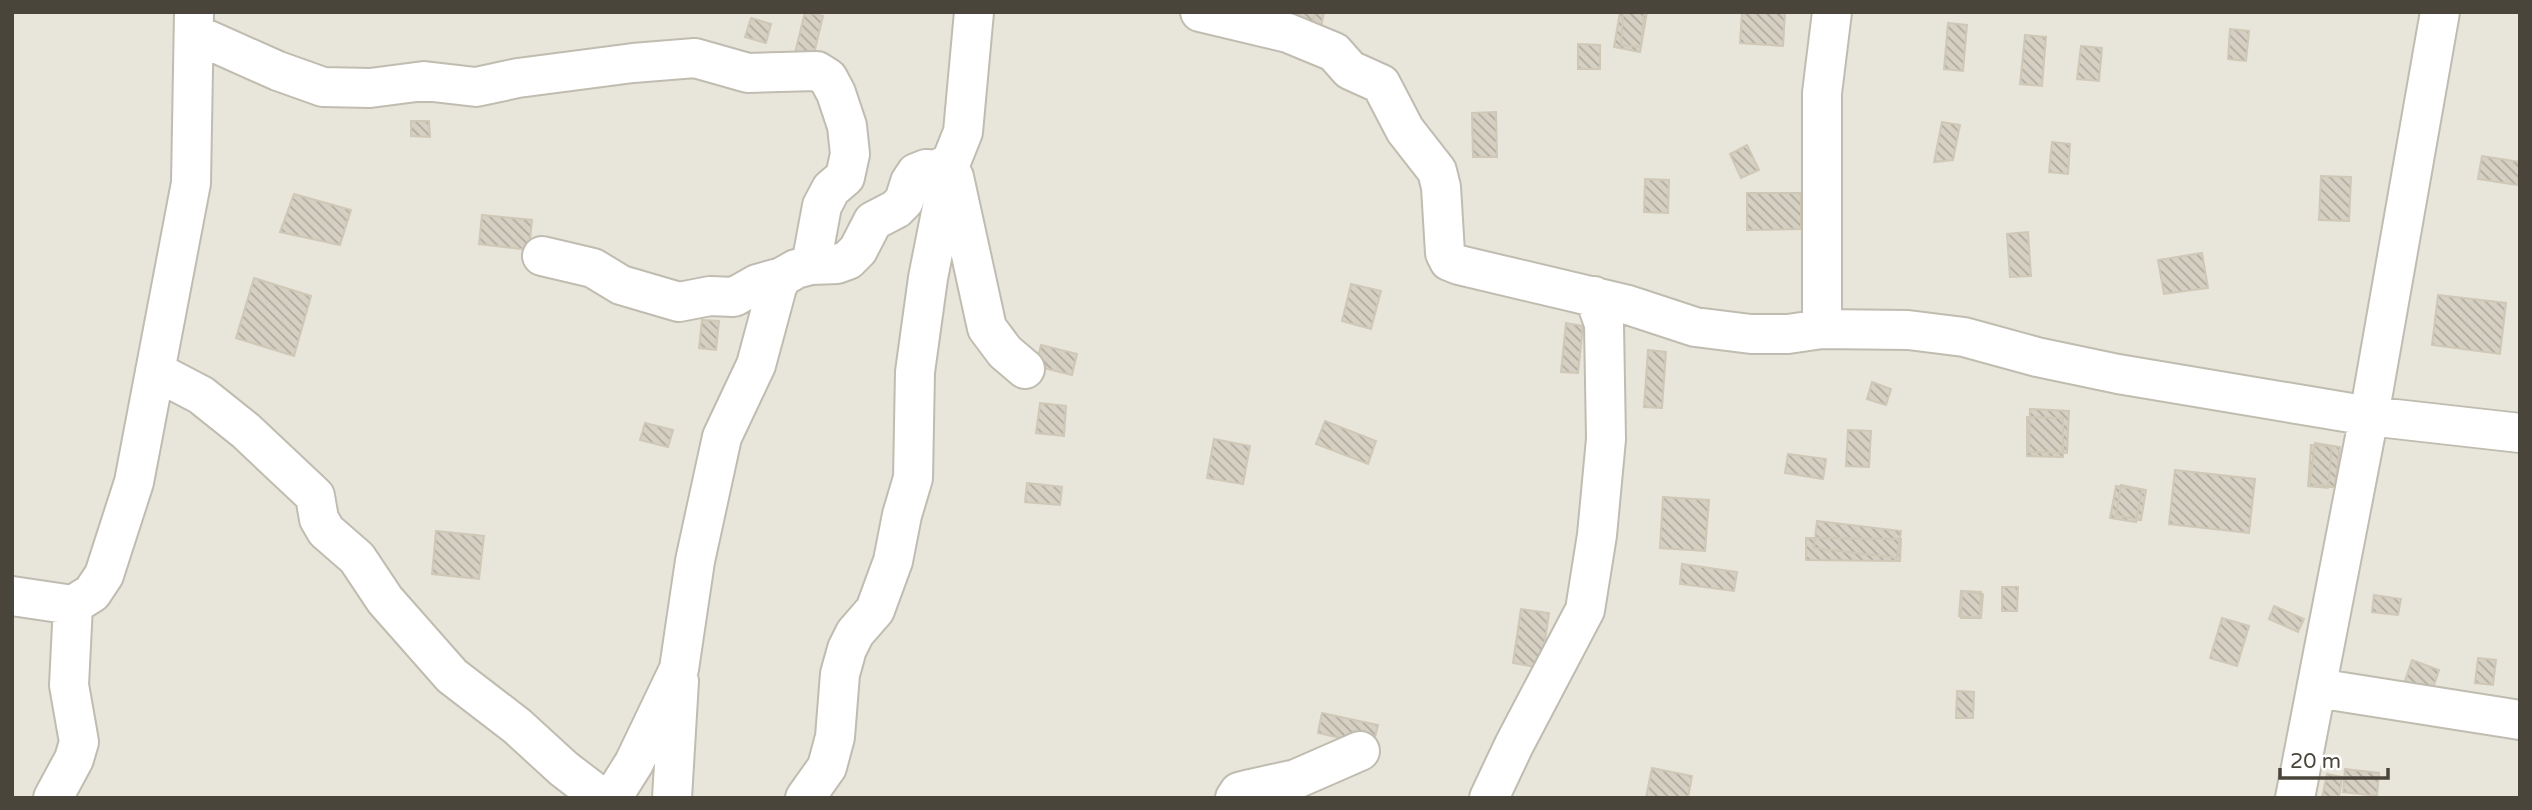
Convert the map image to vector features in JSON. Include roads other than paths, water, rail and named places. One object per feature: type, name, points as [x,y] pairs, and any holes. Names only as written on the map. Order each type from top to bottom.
[{"type":"street","points":[[806,798],[827,767],[835,737],[840,674],[855,633],[875,610],[880,598],[893,561],[913,478],[915,372],[928,278],[951,162],[963,132],[974,12]]},
{"type":"street","points":[[1200,12],[1299,38],[1334,52],[1350,71],[1381,84],[1405,130],[1437,171],[1441,187],[1445,253],[1449,261],[1609,308],[1695,327],[1751,334],[1788,334],[1822,329],[1908,330],[1964,337],[2037,357],[2118,374],[2369,416],[2520,433]]},
{"type":"street","points":[[1822,329],[1822,93],[1832,12]]},
{"type":"street","points":[[2295,798],[2369,416],[2440,12]]},
{"type":"street","points":[[12,596],[73,605],[92,593],[104,575],[112,554],[134,482],[191,183],[195,23],[278,71],[323,88],[370,88],[424,81],[476,87],[519,78],[633,62],[695,58],[748,73],[817,71],[828,78],[836,93],[847,126],[850,154],[845,177],[831,189],[822,206],[797,271],[777,287],[756,365],[722,437],[695,561],[679,668],[672,798]]},
{"type":"street","points":[[542,256],[593,268],[621,285],[679,302],[710,296],[734,297],[757,284],[797,271],[848,260],[858,250],[873,221],[896,209],[904,201],[916,173],[926,169],[936,170],[951,162]]},
{"type":"street","points":[[951,162],[987,328],[1005,352],[1025,369]]},
{"type":"street","points":[[1489,798],[1585,610],[1597,535],[1606,439],[1609,308]]},
{"type":"street","points":[[155,371],[201,395],[246,431],[315,496],[319,519],[326,531],[356,558],[385,600],[452,676],[517,726],[564,769],[602,798]]},
{"type":"street","points":[[53,798],[74,759],[79,742],[69,685],[73,605]]},
{"type":"street","points":[[612,798],[634,763],[679,668]]},
{"type":"street","points":[[2317,688],[2520,720]]},
{"type":"street","points":[[1235,798],[1239,792],[1296,779],[1360,751]]}]
